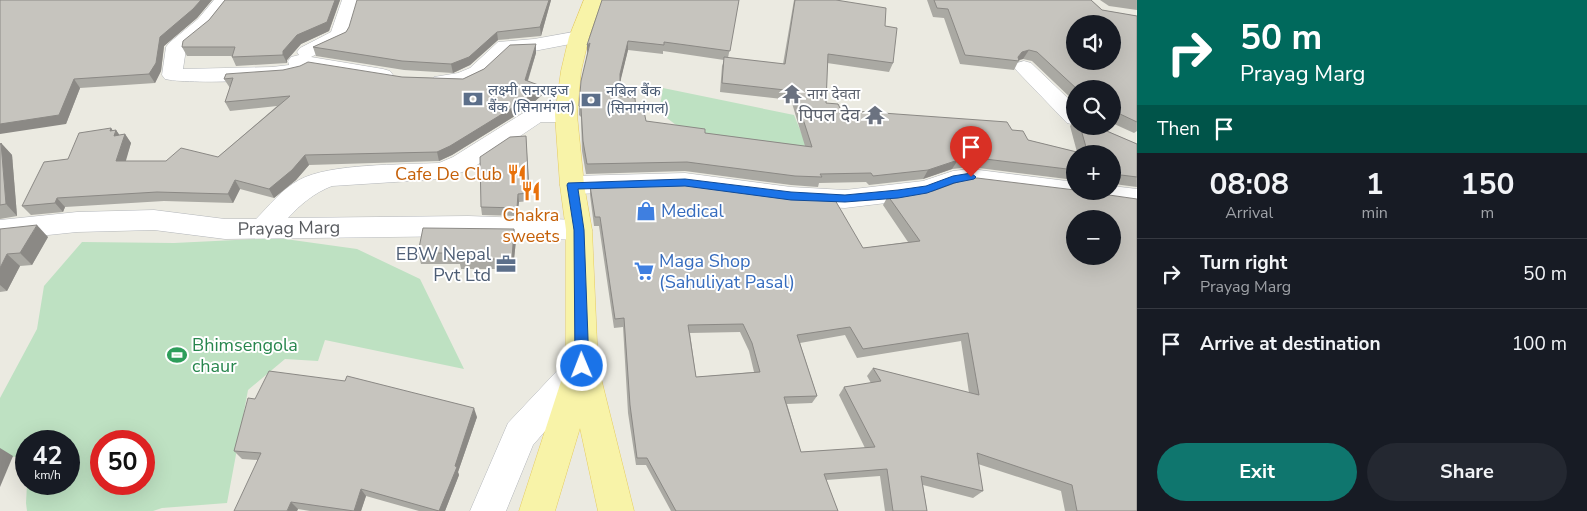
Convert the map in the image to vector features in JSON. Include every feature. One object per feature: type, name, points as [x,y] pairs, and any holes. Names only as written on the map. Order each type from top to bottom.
[{"type":"main road","points":[[593,0],[579,37],[571,71],[566,115],[572,185],[579,230],[582,366],[616,511]]},
{"type":"main road","points":[[537,507],[582,366]]},
{"type":"street","points":[[224,0],[213,10],[205,23],[176,47],[172,76],[280,75],[301,68],[298,61]]},
{"type":"street","points":[[298,61],[309,49],[340,35],[351,0]]},
{"type":"street","points":[[298,61],[414,79],[464,80],[485,66],[505,46],[534,45],[579,37]]},
{"type":"street","points":[[1024,67],[1066,110]]},
{"type":"street","points":[[264,227],[292,198],[308,186],[330,178],[442,171],[462,162],[536,115],[566,115]]},
{"type":"street","points":[[572,185],[685,182],[791,196],[845,199],[927,189],[953,179],[971,177],[1066,190]]},
{"type":"street","points":[[1121,196],[1137,198]]},
{"type":"street","name":"Prayag Marg","points":[[0,230],[77,222],[154,220],[224,229],[264,227],[468,226],[579,230]]},
{"type":"street","points":[[488,511],[520,434],[582,366]]},
{"type":"green space","points":[[663,88],[794,115],[808,149],[697,141],[659,112]]},
{"type":"green space","points":[[278,238],[357,249],[420,279],[464,369],[325,340],[318,361],[285,359],[248,390],[227,503],[162,508],[153,511],[27,511],[26,495],[80,495],[80,430],[15,430],[15,457],[0,459],[0,398],[37,329],[44,286],[82,242],[174,243]]},
{"type":"building","points":[[0,0],[201,0],[160,37],[156,63],[149,74],[74,79],[59,115],[0,124]]},
{"type":"building","points":[[225,0],[335,0],[327,22],[297,35],[283,51],[283,55],[232,57],[235,47],[182,47],[183,41],[209,20]]},
{"type":"building","points":[[357,0],[549,0],[540,27],[497,32],[469,57],[451,64],[402,61],[313,47],[346,32]]},
{"type":"building","points":[[602,0],[739,0],[730,51],[664,42],[664,45],[628,41],[620,74],[620,96],[635,98],[636,111],[644,111],[646,121],[705,129],[705,133],[812,147],[794,91],[722,83],[724,57],[785,64],[795,0],[836,0],[886,8],[885,26],[897,28],[893,63],[828,54],[826,103],[838,104],[841,110],[1007,122],[1012,130],[1023,131],[1028,140],[1066,149],[1066,169],[977,158],[958,160],[928,170],[873,176],[871,173],[820,174],[822,177],[795,176],[687,162],[587,164],[583,141],[581,108],[579,106],[581,81],[590,43],[587,45]]},
{"type":"building","points":[[934,0],[1091,0],[1102,10],[1137,16],[1137,122],[1121,114],[1121,80],[1067,80],[1037,52],[1029,50],[1022,52],[1018,57],[1019,61],[965,55],[948,9],[937,8]]},
{"type":"building","points":[[536,44],[525,80],[541,86],[525,100],[437,152],[305,155],[292,170],[269,189],[235,180],[228,194],[157,192],[57,198],[55,203],[22,206],[44,162],[68,159],[79,133],[111,128],[110,131],[116,130],[114,136],[125,134],[116,161],[166,161],[181,148],[218,157],[290,96],[225,102],[233,78],[224,79],[226,74],[283,70],[308,62],[402,77],[463,79],[484,69],[510,45]]},
{"type":"building","points":[[1083,135],[1116,135],[1137,144],[1137,177],[1121,175],[1121,145],[1085,145]]},
{"type":"building","points":[[526,136],[529,193],[518,194],[517,208],[481,207],[480,157],[510,137]]},
{"type":"building","points":[[1,143],[6,204],[0,205],[0,145]]},
{"type":"building","points":[[977,178],[1066,189],[1066,200],[1121,200],[1121,197],[1137,199],[1137,511],[1077,511],[1072,485],[977,453],[983,491],[921,476],[927,511],[893,511],[887,469],[824,474],[838,511],[676,511],[647,458],[637,458],[630,405],[624,318],[615,319],[600,217],[595,217],[590,186],[687,184],[794,198],[835,200],[863,248],[920,241],[888,196],[933,191],[963,180]],"holes":[[[743,324],[752,343],[760,372],[696,377],[688,325]],[[850,327],[863,349],[968,333],[979,395],[873,368],[881,381],[844,387],[875,447],[801,452],[784,397],[817,396],[797,335]]]},
{"type":"building","points":[[37,225],[20,253],[7,254],[0,268],[0,229]]},
{"type":"building","points":[[423,228],[514,229],[512,259],[459,259],[460,253],[418,253]]},
{"type":"building","points":[[269,371],[345,381],[347,376],[474,408],[455,466],[457,467],[439,511],[361,489],[354,511],[291,502],[287,511],[234,511],[261,453],[234,451],[248,398],[255,399]]},
{"type":"place","name":"नाग देवता","points":[[792,94]]},
{"type":"place","name":"लक्ष्मी सनराइज बैंक (सिनामंगल)","points":[[473,99]]},
{"type":"place","name":"नबिल बैंक (सिनामंगल)","points":[[591,100]]},
{"type":"place","name":"पिपल देव","points":[[875,115]]},
{"type":"place","name":"Cafe De Club","points":[[517,174]]},
{"type":"place","name":"Chakra sweets","points":[[531,191]]},
{"type":"place","name":"Medical","points":[[646,211]]},
{"type":"place","name":"EBW Nepal Pvt Ltd","points":[[506,264]]},
{"type":"place","name":"Maga Shop (Sahuliyat Pasal)","points":[[644,271]]},
{"type":"place","name":"Bhimsengola chaur","points":[[177,355]]},
{"type":"route","points":[[582,366],[579,230],[572,185],[685,182],[791,196],[845,199],[927,189],[953,179],[971,177]]}]
